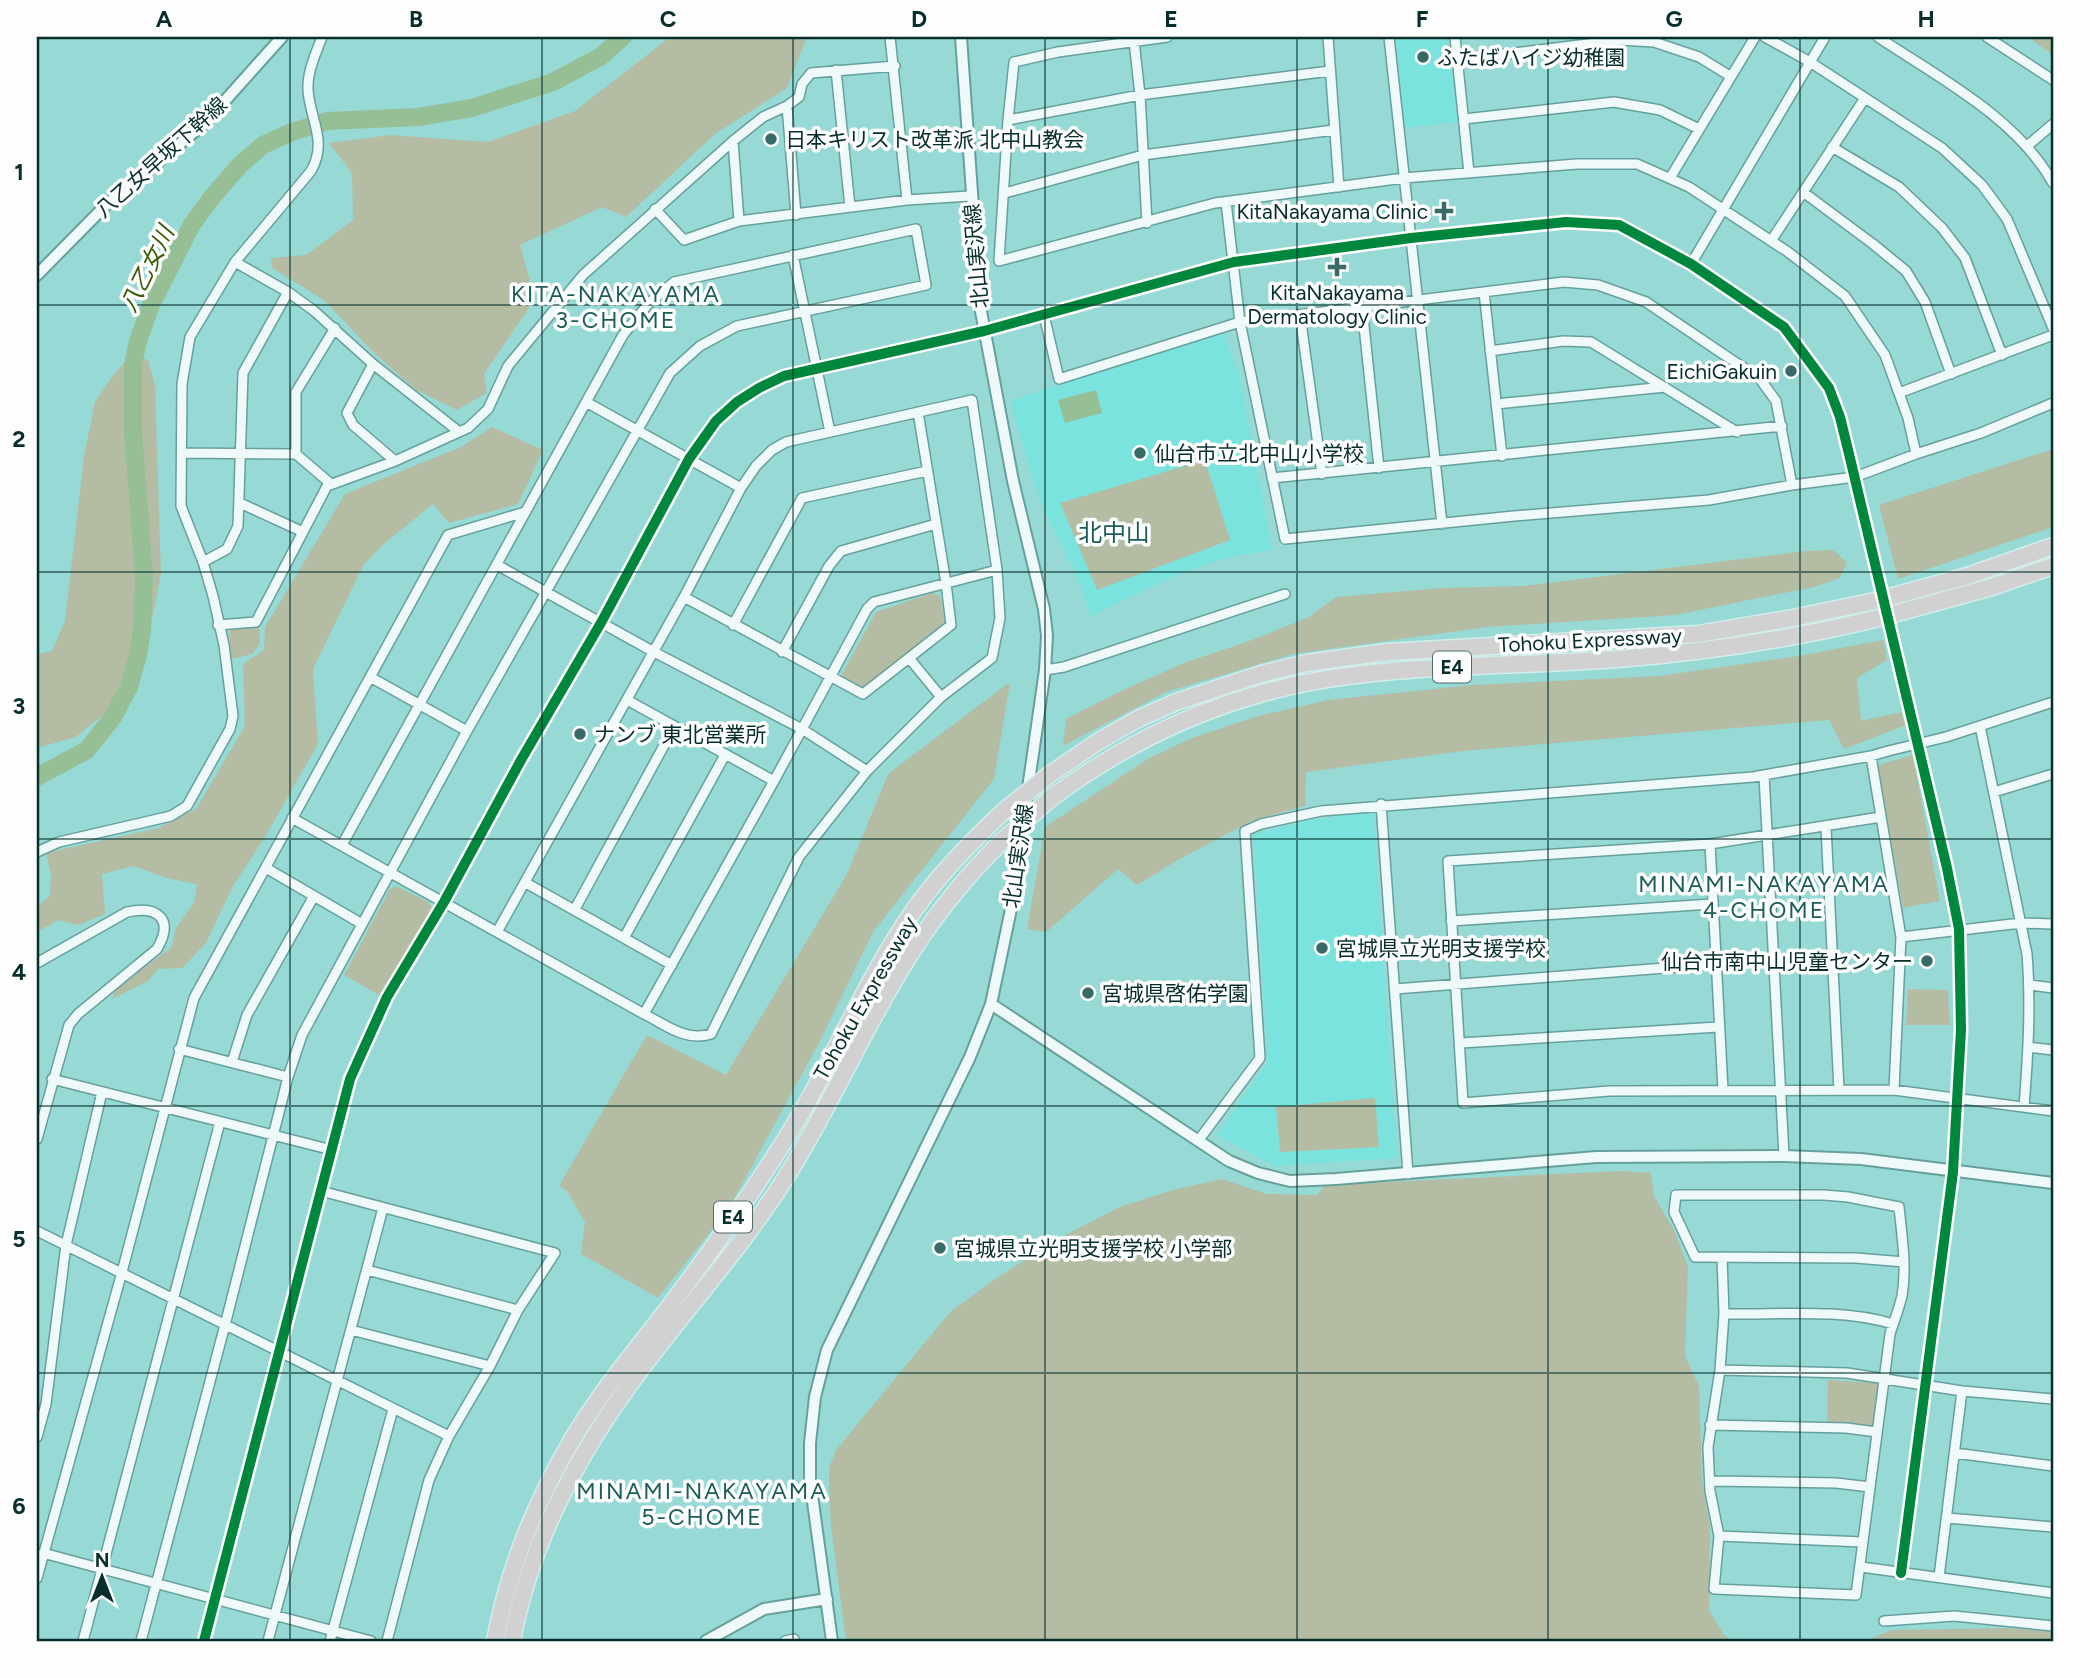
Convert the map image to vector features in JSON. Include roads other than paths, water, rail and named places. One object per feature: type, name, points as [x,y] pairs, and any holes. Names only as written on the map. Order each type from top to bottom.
[{"type":"highway","name":"Tohoku Expressway","points":[[495,1641],[504,1602],[527,1532],[545,1491],[594,1405],[711,1249],[780,1148],[906,922],[958,856],[1005,810],[1049,775],[1099,741],[1176,702],[1239,680],[1306,663],[1387,652],[1698,634],[1875,601],[1968,576],[2053,547]]},
{"type":"highway","name":"Tohoku Expressway","points":[[512,1641],[520,1604],[543,1536],[587,1448],[631,1383],[758,1220],[817,1127],[877,1011],[911,953],[955,892],[1002,841],[1050,799],[1099,764],[1163,729],[1201,712],[1284,688],[1373,673],[1617,659],[1726,648],[1825,631],[1879,618],[1992,587],[2053,566]]},
{"type":"street","name":"八乙女早坂下幹線","points":[[37,275],[106,205],[206,122],[282,37]]},
{"type":"street","points":[[37,852],[59,842],[170,816],[187,806],[230,729],[233,716],[224,645],[203,562],[181,506],[182,384],[190,337],[235,262],[311,171],[318,158],[315,117],[308,92],[308,80],[322,37]]},
{"type":"street","points":[[890,37],[907,200]]},
{"type":"street","name":"北山実沢線","points":[[832,1641],[810,1480],[810,1443],[820,1373],[827,1350],[970,1057],[991,1004],[1010,914],[1045,670],[1044,609],[1013,481],[984,331],[971,196],[961,37]]},
{"type":"street","points":[[1167,37],[1058,52],[1014,62],[999,261],[1226,202],[1404,178],[1577,164],[1637,164],[1689,187],[1771,241],[1845,296],[1885,355],[1908,418],[1916,454]]},
{"type":"street","points":[[1328,37],[1339,187]]},
{"type":"street","points":[[1389,37],[1442,524]]},
{"type":"street","points":[[1455,37],[1469,173]]},
{"type":"street","points":[[1670,178],[1755,37]]},
{"type":"street","points":[[1765,37],[1810,62],[1942,148],[1982,185],[2007,219],[2053,328]]},
{"type":"street","points":[[1692,264],[1825,37]]},
{"type":"street","points":[[1878,37],[2001,120],[2027,146],[2053,183]]},
{"type":"street","points":[[1987,37],[2053,80]]},
{"type":"street","points":[[1457,60],[1620,40],[1654,42],[1699,57],[1730,76]]},
{"type":"street","points":[[1134,41],[1140,95],[1147,223]]},
{"type":"street","points":[[218,625],[256,622],[327,486],[395,461],[468,428],[488,409],[508,366],[583,275],[733,141],[763,117],[799,97],[802,84],[811,73],[895,66]]},
{"type":"street","points":[[836,70],[850,207]]},
{"type":"street","points":[[1008,120],[1140,95],[1330,71]]},
{"type":"street","points":[[1771,241],[1865,98]]},
{"type":"street","points":[[1464,119],[1614,102],[1660,110],[1699,129]]},
{"type":"street","points":[[787,106],[796,215]]},
{"type":"street","points":[[2027,146],[2053,124]]},
{"type":"street","points":[[1005,193],[1143,155],[1334,130]]},
{"type":"street","points":[[733,141],[739,221]]},
{"type":"street","points":[[1832,147],[1899,187],[1942,228],[1965,258],[2002,355]]},
{"type":"street","points":[[1803,192],[1906,271],[1925,302],[1951,374]]},
{"type":"street","points":[[655,209],[684,240],[739,221],[907,200],[971,196]]},
{"type":"street","points":[[1226,202],[1240,322],[1285,539],[1709,500],[1855,477],[1981,433],[2053,403]]},
{"type":"street","points":[[204,1641],[350,1079],[363,1046],[387,997],[444,902],[602,621],[689,459],[716,421],[737,402],[784,376],[1044,316],[1234,262],[1411,238],[1566,222],[1619,225],[1692,264],[1784,327],[1829,388],[1840,417],[1855,477],[1936,816],[1959,929],[1961,1030],[1954,1172],[1901,1573]]},
{"type":"street","points":[[141,1641],[288,1077],[302,1035],[467,731],[670,373],[700,346],[737,326],[926,285],[916,229],[674,282],[649,303],[623,335],[342,845]]},
{"type":"street","points":[[793,255],[830,432]]},
{"type":"street","points":[[235,262],[288,292],[458,431]]},
{"type":"street","points":[[1044,316],[1059,379],[1240,322],[1564,282],[1598,285],[1646,302],[1760,379],[1776,401],[1793,485]]},
{"type":"street","points":[[203,562],[227,549],[238,526],[243,373],[288,292]]},
{"type":"street","points":[[1484,292],[1502,456]]},
{"type":"street","points":[[1362,307],[1379,468]]},
{"type":"street","points":[[1300,315],[1322,474]]},
{"type":"street","points":[[296,454],[296,392],[335,328]]},
{"type":"street","points":[[1899,393],[2053,335]]},
{"type":"street","points":[[1490,351],[1563,341],[1591,342],[1737,432]]},
{"type":"street","points":[[373,364],[347,413],[353,425],[395,461]]},
{"type":"street","points":[[1496,404],[1665,387]]},
{"type":"street","points":[[292,818],[644,1014],[683,1034],[697,1038],[711,1034],[799,857],[867,771],[941,697],[992,658],[1000,618],[997,570],[972,400],[786,442],[772,450],[756,466],[741,488],[654,652],[497,932]]},
{"type":"street","points":[[586,401],[741,488]]},
{"type":"street","points":[[684,597],[863,694],[909,659],[951,625],[918,412]]},
{"type":"street","points":[[1272,478],[1782,426]]},
{"type":"street","points":[[183,453],[296,454],[331,484]]},
{"type":"street","points":[[733,625],[802,498],[927,471]]},
{"type":"street","points":[[240,503],[303,532]]},
{"type":"street","points":[[37,1578],[194,998],[448,535],[525,512]]},
{"type":"street","points":[[782,652],[829,566],[841,551],[936,524]]},
{"type":"street","points":[[497,565],[654,652],[802,729],[867,771]]},
{"type":"street","points":[[644,1014],[867,609],[874,602],[997,570]]},
{"type":"street","points":[[1045,670],[1064,667],[1284,594]]},
{"type":"street","points":[[909,659],[941,697]]},
{"type":"street","points":[[370,677],[467,731]]},
{"type":"street","points":[[627,700],[774,781]]},
{"type":"street","points":[[1198,1141],[1260,1058],[1245,831],[1261,824],[1321,811],[1381,804],[1764,775],[1871,756],[1946,737],[2053,702]]},
{"type":"street","points":[[1979,726],[2021,923],[2030,985],[2024,1107]]},
{"type":"street","points":[[575,909],[674,727]]},
{"type":"street","points":[[624,938],[725,755]]},
{"type":"street","points":[[1871,756],[1901,937],[1894,1090]]},
{"type":"street","points":[[1994,792],[2053,774]]},
{"type":"street","points":[[1764,775],[1784,1156]]},
{"type":"street","points":[[1381,804],[1408,1174]]},
{"type":"street","points":[[1881,817],[1710,844],[1448,861],[1464,1103],[1609,1091],[1894,1090],[2053,1111]]},
{"type":"street","points":[[1826,827],[1839,1090]]},
{"type":"street","points":[[1710,844],[1723,1090]]},
{"type":"street","points":[[266,868],[362,923]]},
{"type":"street","points":[[526,883],[672,965]]},
{"type":"street","points":[[232,1062],[247,1015],[314,896]]},
{"type":"street","points":[[1451,922],[1712,904]]},
{"type":"street","points":[[37,963],[127,912],[143,908],[161,916],[163,939],[157,949],[69,1024],[37,1139]]},
{"type":"street","points":[[1901,937],[2021,923],[2053,924]]},
{"type":"street","points":[[1395,989],[1716,964]]},
{"type":"street","points":[[2030,985],[2053,988]]},
{"type":"street","points":[[991,1004],[1229,1161],[1258,1173],[1290,1181],[1408,1174],[1596,1157],[1784,1156],[1861,1159],[2053,1182]]},
{"type":"street","points":[[1461,1044],[1718,1027]]},
{"type":"street","points":[[2028,1046],[2053,1050]]},
{"type":"street","points":[[179,1049],[288,1077]]},
{"type":"street","points":[[52,1079],[332,1150]]},
{"type":"street","points":[[37,1437],[66,1245],[102,1092]]},
{"type":"street","points":[[83,1641],[220,1122]]},
{"type":"street","points":[[321,1191],[555,1253],[518,1310],[490,1367],[449,1436],[429,1480],[387,1641]]},
{"type":"street","points":[[1722,1257],[1724,1314],[1720,1370],[1708,1447],[1710,1491],[1719,1536],[1714,1589],[1856,1595],[1884,1378],[1893,1324],[1901,1298],[1904,1262],[1899,1207],[1824,1195],[1676,1195],[1674,1212],[1695,1257],[1722,1257],[1856,1258],[1904,1262]]},
{"type":"street","points":[[268,1641],[383,1208]]},
{"type":"street","points":[[37,1231],[449,1436]]},
{"type":"street","points":[[368,1270],[518,1310]]},
{"type":"street","points":[[1724,1314],[1871,1318],[1893,1324]]},
{"type":"street","points":[[351,1330],[490,1367]]},
{"type":"street","points":[[1720,1370],[1847,1373],[1925,1383],[1962,1391],[2053,1399]]},
{"type":"street","points":[[1939,1577],[1962,1391]]},
{"type":"street","points":[[330,1641],[393,1409]]},
{"type":"street","points":[[1710,1425],[1846,1428],[1877,1432]]},
{"type":"street","points":[[1955,1453],[2053,1466]]},
{"type":"street","points":[[1710,1481],[1836,1483],[1870,1487]]},
{"type":"street","points":[[1947,1518],[2053,1527]]},
{"type":"street","points":[[1719,1536],[1863,1542]]},
{"type":"street","points":[[43,1553],[371,1641]]},
{"type":"street","points":[[1861,1567],[2053,1593]]},
{"type":"street","points":[[706,1641],[764,1609],[827,1599]]},
{"type":"street","points":[[1884,1621],[1954,1616],[2053,1626]]},
{"type":"street","points":[[785,1641],[794,1641]]},
{"type":"waterway","name":"八乙女川","points":[[37,777],[87,750],[113,717],[129,687],[142,630],[144,576],[133,432],[133,365],[138,341],[151,305],[191,226],[212,197],[241,164],[263,145],[292,132],[327,121],[418,117],[472,108],[553,82],[600,57],[623,37]]},
{"type":"place","name":"ふたばハイジ幼稚園","points":[[1423,57]]},
{"type":"place","name":"日本キリスト改革派 北中山教会","points":[[771,139]]},
{"type":"place","name":"KitaNakayama Clinic","points":[[1444,211]]},
{"type":"place","name":"KitaNakayama Dermatology Clinic","points":[[1337,267]]},
{"type":"place","name":"EichiGakuin","points":[[1791,371]]},
{"type":"place","name":"仙台市立北中山小学校","points":[[1140,453]]},
{"type":"place","name":"ナンブ 東北営業所","points":[[580,734]]},
{"type":"place","name":"宮城県立光明支援学校","points":[[1322,948]]},
{"type":"place","name":"仙台市南中山児童センター","points":[[1927,961]]},
{"type":"place","name":"宮城県啓佑学園","points":[[1088,993]]},
{"type":"place","name":"宮城県立光明支援学校 小学部","points":[[940,1248]]},
{"type":"district","name":"KITA-NAKAYAMA 3-CHOME","points":[[616,307]]},
{"type":"district","name":"北中山","points":[[1114,532]]},
{"type":"district","name":"MINAMI-NAKAYAMA 4-CHOME","points":[[1764,897]]},
{"type":"district","name":"MINAMI-NAKAYAMA 5-CHOME","points":[[702,1504]]}]
